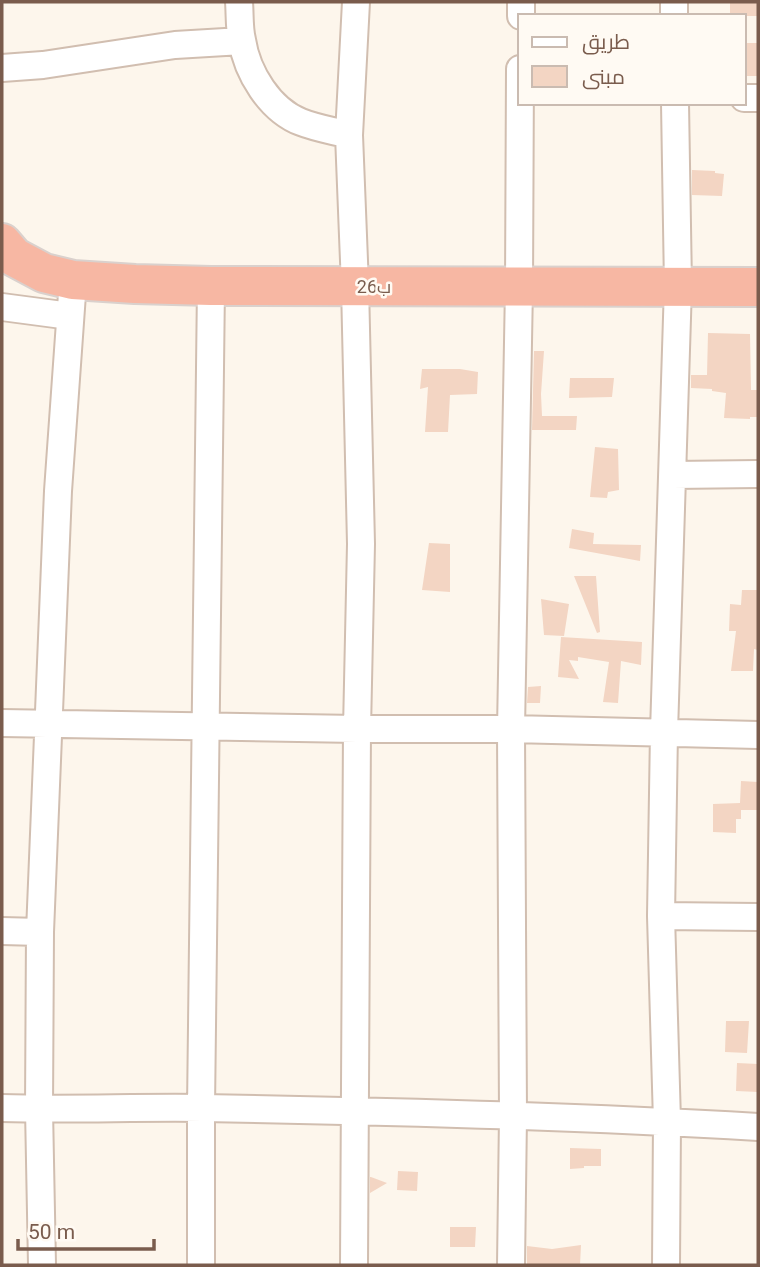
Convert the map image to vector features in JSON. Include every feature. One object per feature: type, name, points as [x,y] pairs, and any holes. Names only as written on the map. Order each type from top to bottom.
[{"type":"highway","name":"26ب","points":[[2,243],[14,257],[44,273],[72,298],[135,284],[758,287]]},
{"type":"street","points":[[239,2],[242,41],[251,68],[265,94],[282,112],[301,122],[349,135]]},
{"type":"street","points":[[354,1265],[357,729],[361,544],[349,135],[356,2]]},
{"type":"street","points":[[2,68],[43,65],[176,45],[242,41]]},
{"type":"street","points":[[511,1265],[511,729],[520,105]]},
{"type":"street","points":[[666,1265],[667,1121],[661,916],[678,286],[675,105]]},
{"type":"street","points":[[201,1265],[211,286]]},
{"type":"street","points":[[2,307],[72,298],[58,491],[40,932],[42,1265]]},
{"type":"street","points":[[673,475],[758,474]]},
{"type":"street","points":[[2,723],[758,735]]},
{"type":"street","points":[[661,916],[758,917]]},
{"type":"street","points":[[2,931],[40,932]]},
{"type":"street","points":[[2,1108],[355,1111],[667,1121],[758,1127]]},
{"type":"building","points":[[730,2],[758,2],[758,16],[730,14]]},
{"type":"building","points":[[746,43],[758,43],[758,76],[746,76]]},
{"type":"building","points":[[692,170],[724,174],[722,196],[692,195]]},
{"type":"building","points":[[708,333],[750,334],[751,390],[758,390],[758,417],[724,418],[726,393],[691,388],[691,375],[707,375]]},
{"type":"building","points":[[534,351],[544,351],[542,416],[577,416],[576,430],[532,430]]},
{"type":"building","points":[[422,369],[478,372],[477,394],[450,395],[448,432],[425,432],[428,387],[420,389]]},
{"type":"building","points":[[570,378],[614,378],[612,397],[569,398]]},
{"type":"building","points":[[595,447],[618,449],[619,490],[608,492],[607,498],[590,497]]},
{"type":"building","points":[[572,529],[594,533],[593,544],[641,545],[640,561],[569,548]]},
{"type":"building","points":[[429,543],[450,544],[450,592],[422,590]]},
{"type":"building","points":[[574,576],[596,576],[600,632],[597,633]]},
{"type":"building","points":[[742,590],[758,590],[758,650],[754,649],[753,671],[731,671],[736,631],[729,631],[730,604],[741,605]]},
{"type":"building","points":[[541,599],[569,604],[564,636],[544,635]]},
{"type":"building","points":[[561,637],[642,642],[641,665],[621,661],[618,703],[603,702],[609,662],[578,657],[578,661],[569,660],[579,679],[558,677]]},
{"type":"building","points":[[541,686],[540,703],[527,703],[528,687]]},
{"type":"building","points":[[741,781],[758,782],[758,810],[741,810],[741,819],[736,819],[736,833],[713,832],[713,804],[740,803]]},
{"type":"building","points":[[726,1021],[749,1021],[747,1053],[725,1052]]},
{"type":"building","points":[[737,1063],[758,1064],[758,1092],[736,1091]]},
{"type":"building","points":[[570,1148],[601,1149],[601,1166],[570,1169]]},
{"type":"building","points":[[398,1171],[418,1172],[417,1191],[397,1190]]},
{"type":"building","points":[[371,1177],[387,1183],[370,1193]]},
{"type":"building","points":[[450,1227],[476,1227],[475,1247],[450,1247]]},
{"type":"building","points":[[581,1245],[580,1265],[527,1265],[527,1246],[552,1249]]}]
